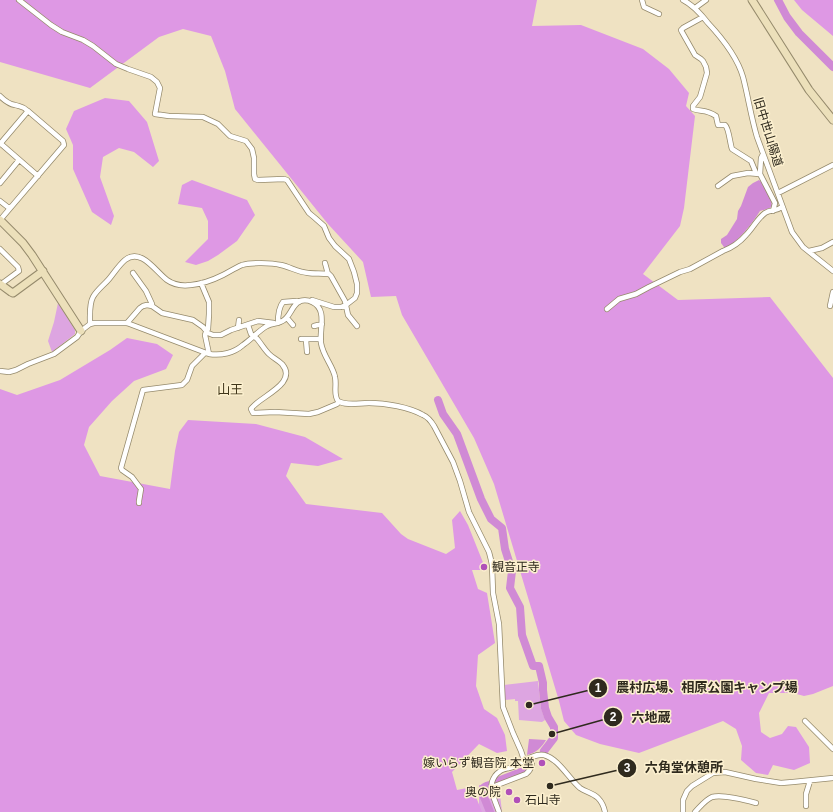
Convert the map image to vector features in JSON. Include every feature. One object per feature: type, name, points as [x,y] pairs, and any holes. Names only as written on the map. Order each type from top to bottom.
[{"type":"street","points":[[0,371],[9,372],[16,370],[54,354],[77,337],[81,331],[90,324],[94,323],[127,323],[207,353],[219,355],[243,346],[266,327],[286,318],[295,305],[304,298],[338,307],[346,304],[356,296],[357,289],[354,272],[349,259],[335,246],[329,238],[324,226],[309,213],[287,180],[284,178],[255,179],[252,149],[246,141],[230,136],[218,124],[203,117],[155,114],[160,88],[157,82],[151,77],[116,64],[93,46],[62,32],[19,0]]},
{"type":"street","points":[[642,0],[644,7],[659,14]]},
{"type":"street","name":"旧中世山陽道","points":[[683,0],[695,8],[721,37],[739,67],[743,77],[753,124],[792,232],[803,247],[833,271]]},
{"type":"street","points":[[695,8],[706,0]]},
{"type":"street","points":[[752,0],[809,90],[833,120]]},
{"type":"street","points":[[703,16],[681,30],[694,55],[704,61],[707,72],[700,97],[693,106],[693,109],[706,110],[716,116],[718,125],[726,126],[732,149],[751,162],[764,181],[777,192],[833,166]]},
{"type":"street","points":[[0,103],[2,97],[14,105],[24,107],[63,141],[64,145],[0,220],[23,243],[32,255],[81,331]]},
{"type":"street","points":[[28,111],[0,144],[38,176]]},
{"type":"street","points":[[758,174],[763,154]]},
{"type":"street","points":[[0,183],[19,160]]},
{"type":"street","points":[[718,186],[732,176],[748,173],[758,174]]},
{"type":"street","points":[[764,181],[775,203],[773,211]]},
{"type":"street","points":[[0,201],[9,208]]},
{"type":"street","points":[[607,309],[620,299],[636,294],[680,272],[690,270],[728,249],[746,235],[764,214],[782,207]]},
{"type":"street","points":[[809,251],[822,248],[833,242]]},
{"type":"street","points":[[0,249],[18,267],[18,271],[0,284],[10,292],[13,293],[43,271]]},
{"type":"street","points":[[90,324],[91,302],[93,296],[124,260],[136,256],[148,262],[168,281],[175,284],[190,285],[201,283],[221,276],[242,265],[255,263],[281,265],[307,273],[328,274]]},
{"type":"street","points":[[325,263],[328,274],[331,276],[344,298],[348,315],[357,326]]},
{"type":"street","points":[[132,273],[146,291],[152,306]]},
{"type":"street","points":[[201,283],[209,302],[208,329],[205,335],[207,353]]},
{"type":"street","points":[[830,306],[833,292]]},
{"type":"street","points":[[277,323],[280,307],[283,302],[310,301],[318,306],[321,310],[321,346],[335,376],[335,394],[337,399],[344,404],[383,404],[416,411],[430,420],[444,442],[453,462],[469,512],[489,552],[492,565],[493,593],[499,624],[503,706],[524,760]]},
{"type":"street","points":[[127,323],[143,306],[147,305],[152,306],[162,313],[193,320],[208,333],[213,335],[221,335],[258,321],[277,323]]},
{"type":"street","points":[[286,318],[292,325]]},
{"type":"street","points":[[238,328],[239,320]]},
{"type":"street","points":[[314,326],[322,324]]},
{"type":"street","points":[[248,325],[251,334],[258,340],[268,353],[282,365],[286,376],[279,387],[254,405],[251,410],[253,413],[275,412],[309,414],[318,412],[340,402]]},
{"type":"street","points":[[307,352],[304,340],[321,339]]},
{"type":"street","points":[[139,503],[140,489],[132,477],[121,468],[143,390],[182,385],[188,380],[192,366],[207,353]]},
{"type":"street","points":[[805,721],[833,749]]},
{"type":"street","points":[[499,812],[493,796],[492,782],[494,777],[499,771],[524,760],[544,755],[554,761],[580,788],[600,799],[605,812]]},
{"type":"street","points":[[492,787],[526,774],[532,767],[532,757]]},
{"type":"street","points":[[683,812],[683,800],[687,791],[692,786],[713,773],[725,772],[781,783],[833,778]]},
{"type":"street","points":[[806,806],[806,794],[810,781]]},
{"type":"street","points":[[695,812],[706,801],[714,797],[732,797],[756,803]]},
{"type":"shaded area","points":[[0,0],[537,0],[532,26],[581,25],[643,49],[669,69],[689,93],[686,106],[695,116],[684,208],[680,226],[643,274],[678,300],[770,297],[833,378],[833,686],[804,696],[793,693],[769,693],[759,713],[761,732],[770,738],[782,734],[788,726],[796,727],[809,747],[810,763],[794,770],[773,765],[768,775],[756,773],[741,760],[742,746],[736,729],[723,721],[639,753],[600,744],[576,735],[564,721],[494,484],[474,438],[402,315],[396,296],[371,297],[363,262],[328,224],[235,109],[225,71],[211,36],[183,29],[159,37],[90,88],[0,62]]},
{"type":"shaded area","points":[[794,0],[833,0],[833,36],[802,10]]},
{"type":"shaded area","points":[[105,98],[129,101],[147,122],[159,161],[153,167],[134,152],[119,148],[103,157],[100,177],[114,216],[111,225],[92,212],[73,169],[73,145],[66,129],[74,111]]},
{"type":"shaded area","points":[[192,180],[247,200],[255,215],[237,241],[208,261],[196,265],[185,262],[208,239],[208,221],[202,208],[178,204],[182,185]]},
{"type":"shaded area","points":[[759,180],[768,192],[772,207],[760,211],[741,236],[727,248],[724,247],[721,243],[721,239],[727,235],[737,219],[738,211],[748,187]]},
{"type":"shaded area","points":[[58,303],[75,330],[75,334],[52,352],[48,341]]},
{"type":"shaded area","points":[[127,338],[157,344],[173,355],[166,369],[134,381],[112,401],[89,427],[84,445],[100,476],[170,489],[179,432],[188,420],[256,424],[305,437],[343,459],[318,466],[291,463],[286,476],[306,504],[382,513],[401,534],[408,539],[446,554],[455,548],[452,520],[460,511],[468,525],[486,570],[472,570],[478,589],[487,593],[495,643],[478,655],[476,686],[484,709],[497,718],[505,735],[507,751],[497,753],[479,744],[452,772],[457,790],[472,787],[482,812],[0,812],[0,389],[17,395],[60,380]]},
{"type":"shaded area","points":[[538,681],[541,708],[545,720],[542,722],[519,720],[518,701],[515,701],[515,699],[505,700],[504,685]]},
{"type":"shaded area","points":[[529,739],[546,740],[543,745],[533,753],[527,755]]},
{"type":"shaded area","points":[[479,785],[499,786],[502,812],[479,812]]},
{"type":"waterway","points":[[778,0],[787,17],[799,33],[833,67]]},
{"type":"waterway","points":[[438,400],[443,414],[457,434],[481,499],[491,519],[502,528],[505,549],[512,571],[510,588],[520,607],[522,635],[533,666],[539,666],[543,683],[545,708],[554,727],[554,738],[544,751]]},
{"type":"waterway","points":[[498,781],[526,770],[530,761]]},
{"type":"waterway","points":[[490,785],[486,786],[482,790],[490,812]]},
{"type":"place","name":"観音正寺","points":[[484,567]]},
{"type":"place","name":"農村広場、相原公園キャンプ場","points":[[529,705]]},
{"type":"place","name":"六地蔵","points":[[552,734]]},
{"type":"place","name":"嫁いらず観音院 本堂","points":[[542,763]]},
{"type":"place","name":"六角堂休憩所","points":[[550,786]]},
{"type":"place","name":"奥の院","points":[[509,792]]},
{"type":"place","name":"石山寺","points":[[517,800]]},
{"type":"district","name":"山王","points":[[230,389]]}]
